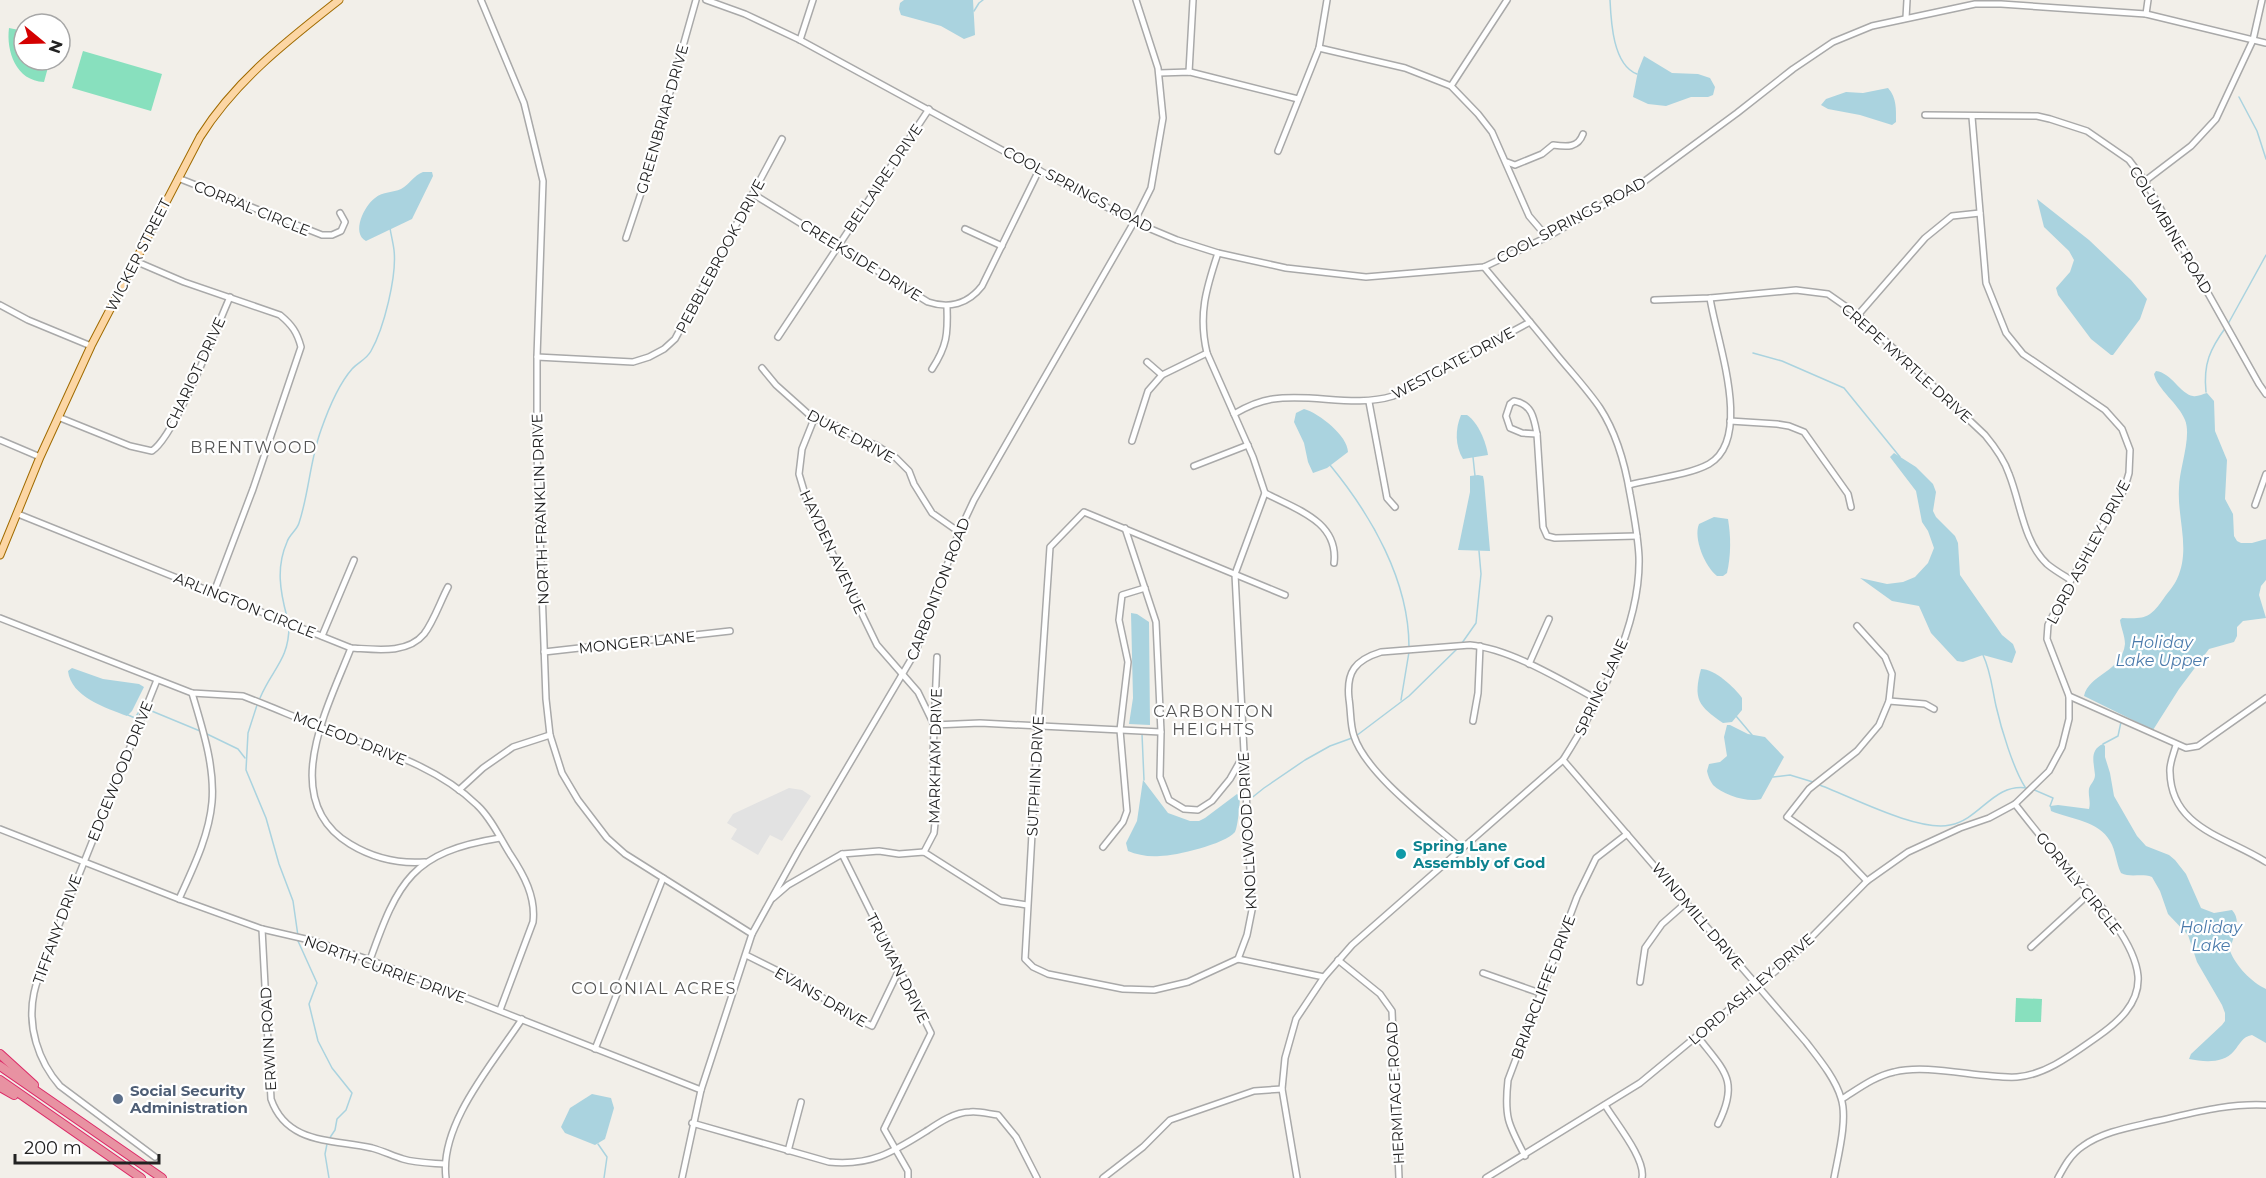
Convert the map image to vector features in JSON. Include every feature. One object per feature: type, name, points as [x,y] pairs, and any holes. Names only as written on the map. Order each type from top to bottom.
[{"type":"highway","points":[[0,1054],[65,1111]]},
{"type":"highway","points":[[0,1066],[162,1178]]},
{"type":"highway","points":[[0,1080],[141,1178]]},
{"type":"highway","points":[[0,1087],[45,1112]]},
{"type":"main road","name":"WICKER STREET","points":[[0,555],[40,457],[91,346],[178,178],[216,111],[271,54],[339,0]]},
{"type":"street","name":"NORTH FRANKLIN DRIVE","points":[[481,0],[524,103],[543,181],[537,357],[537,453],[546,699],[550,735],[562,773],[592,820],[607,838],[625,854],[752,934]]},
{"type":"street","name":"GREENBRIAR DRIVE","points":[[626,238],[645,182],[696,0]]},
{"type":"street","name":"COOL SPRINGS ROAD","points":[[706,0],[745,14],[800,40],[1134,222],[1177,240],[1218,253],[1286,268],[1366,277],[1484,267],[1547,237],[1642,183],[1737,114],[1793,69],[1833,42],[1872,26],[1975,4],[2146,14],[2266,43]]},
{"type":"street","points":[[800,40],[813,0]]},
{"type":"street","name":"CARBONTON ROAD","points":[[682,1178],[700,1090],[752,934],[768,903],[904,674],[917,649],[959,532],[982,484],[1134,222],[1151,188],[1163,118],[1159,73],[1136,0]]},
{"type":"street","points":[[1189,72],[1193,0]]},
{"type":"street","points":[[1278,152],[1319,48],[1327,0]]},
{"type":"street","points":[[1451,86],[1507,0]]},
{"type":"street","points":[[1906,18],[1907,0]]},
{"type":"street","points":[[2146,14],[2148,0]]},
{"type":"street","points":[[2145,181],[2191,146],[2216,119],[2253,40],[2262,0]]},
{"type":"street","points":[[1319,48],[1405,68],[1451,86],[1492,132],[1529,216],[1547,237]]},
{"type":"street","points":[[1159,73],[1189,72],[1298,99]]},
{"type":"street","name":"BELLAIRE DRIVE","points":[[778,337],[929,109]]},
{"type":"street","name":"COLUMBINE ROAD","points":[[1925,115],[2037,116],[2087,131],[2129,160],[2145,181],[2266,394]]},
{"type":"street","name":"LORD ASHLEY DRIVE","points":[[1486,1178],[1640,1083],[1789,960],[1867,881],[1908,852],[1951,831],[1989,818],[2015,804],[2049,771],[2062,747],[2069,719],[2069,696],[2047,639],[2048,625],[2071,580],[2124,490],[2129,473],[2130,450],[2122,429],[2105,410],[2023,354],[2006,333],[1986,283],[1972,117]]},
{"type":"street","points":[[1507,162],[1515,165],[1542,154],[1553,145],[1572,146],[1580,141],[1583,134]]},
{"type":"street","name":"PEBBLEBROOK DRIVE","points":[[537,357],[633,362],[664,349],[683,327],[698,294],[782,139]]},
{"type":"street","points":[[932,369],[945,348],[947,307],[976,294],[1039,170]]},
{"type":"street","name":"CORRAL CIRCLE","points":[[178,178],[322,236],[341,231],[345,222],[340,213]]},
{"type":"street","name":"CREEKSIDE DRIVE","points":[[753,194],[928,302],[947,307]]},
{"type":"street","points":[[1858,315],[1925,238],[1952,216],[1980,213]]},
{"type":"street","points":[[966,229],[1002,246]]},
{"type":"street","points":[[1218,253],[1204,298],[1203,334],[1207,353],[1248,445],[1265,493],[1305,512],[1325,530],[1335,553],[1334,563]]},
{"type":"street","points":[[135,261],[184,282],[280,315],[291,324],[297,333],[301,347],[253,489],[214,592]]},
{"type":"street","name":"SPRING LANE","points":[[1297,1178],[1282,1089],[1285,1058],[1296,1019],[1323,977],[1352,945],[1563,760],[1581,733],[1598,700],[1624,640],[1634,600],[1639,559],[1637,536],[1629,484],[1616,440],[1600,409],[1484,267]]},
{"type":"street","name":"CREPE MYRTLE DRIVE","points":[[1654,300],[1710,298],[1796,290],[1828,294],[1858,315],[1985,435],[2001,454],[2025,526],[2035,547],[2047,564],[2071,580]]},
{"type":"street","name":"CHARIOT DRIVE","points":[[58,417],[130,446],[152,451],[164,441],[176,419],[230,297]]},
{"type":"street","points":[[1629,484],[1701,468],[1710,464],[1722,453],[1726,445],[1730,421],[1728,383],[1710,298]]},
{"type":"street","points":[[0,305],[27,320],[91,346]]},
{"type":"street","name":"WESTGATE DRIVE","points":[[1234,414],[1253,405],[1276,399],[1370,402],[1393,396],[1530,322]]},
{"type":"street","points":[[1132,441],[1148,391],[1162,375],[1207,353]]},
{"type":"street","points":[[1147,362],[1162,375]]},
{"type":"street","name":"DUKE DRIVE","points":[[762,368],[776,385],[814,419],[835,425],[861,440],[876,445],[896,458],[909,471],[914,484],[932,513],[959,532]]},
{"type":"street","points":[[1536,434],[1522,433],[1510,428],[1506,416],[1510,404],[1514,401],[1525,405],[1531,412],[1536,434],[1543,527],[1546,536],[1555,538],[1637,536]]},
{"type":"street","points":[[1370,402],[1388,498],[1395,507]]},
{"type":"street","name":"HAYDEN AVENUE","points":[[814,419],[802,449],[799,474],[807,501],[877,645],[918,692],[934,725]]},
{"type":"street","points":[[1730,421],[1776,424],[1804,432],[1848,494],[1851,507]]},
{"type":"street","points":[[0,440],[40,457]]},
{"type":"street","points":[[1194,466],[1248,445]]},
{"type":"street","points":[[2255,505],[2266,474]]},
{"type":"street","name":"KNOLLWOOD DRIVE","points":[[1238,959],[1247,935],[1252,910],[1235,574],[1265,493]]},
{"type":"street","name":"SUTPHIN DRIVE","points":[[1238,959],[1188,982],[1154,990],[1123,989],[1048,974],[1033,967],[1025,959],[1050,547],[1084,512],[1285,595]]},
{"type":"street","name":"ARLINGTON CIRCLE","points":[[18,514],[351,648],[389,650],[413,643],[423,635],[448,587]]},
{"type":"street","points":[[1125,528],[1156,622],[1161,732],[1160,777],[1169,800],[1184,809],[1197,810],[1212,801],[1230,779],[1243,755]]},
{"type":"street","points":[[322,636],[354,560]]},
{"type":"street","points":[[1103,847],[1124,822],[1127,811],[1120,730],[1128,662],[1119,620],[1122,595],[1145,588]]},
{"type":"street","name":"MCLEOD DRIVE","points":[[0,618],[192,693],[243,696],[416,765],[459,790],[478,806],[520,868],[535,908],[533,922],[500,1010]]},
{"type":"street","points":[[1529,664],[1549,619]]},
{"type":"street","points":[[1857,626],[1885,657],[1892,674],[1889,701],[1879,725],[1857,752],[1809,789],[1787,817],[1842,855],[1867,881]]},
{"type":"street","name":"MONGER LANE","points":[[544,652],[730,631]]},
{"type":"street","points":[[1461,849],[1375,772],[1361,753],[1353,735],[1348,685],[1354,667],[1367,656],[1381,652],[1480,646],[1529,664],[1598,700]]},
{"type":"street","points":[[1473,722],[1478,693],[1480,646]]},
{"type":"street","points":[[351,648],[313,752],[311,780],[319,808],[327,824],[345,841],[363,852],[379,858],[410,863],[425,862]]},
{"type":"street","name":"MARKHAM DRIVE","points":[[924,852],[934,833],[935,823],[934,725],[937,657]]},
{"type":"street","name":"EDGEWOOD DRIVE","points":[[82,862],[157,680]]},
{"type":"street","points":[[179,899],[202,846],[212,802],[211,770],[202,725],[192,693]]},
{"type":"street","points":[[2069,696],[2186,748],[2198,746],[2266,698]]},
{"type":"street","points":[[1889,701],[1925,704],[1934,709]]},
{"type":"street","points":[[934,725],[980,723],[1161,732]]},
{"type":"street","points":[[459,790],[497,757],[513,747],[550,735]]},
{"type":"street","points":[[2176,745],[2169,771],[2175,798],[2188,817],[2204,831],[2266,862]]},
{"type":"street","name":"WINDMILL DRIVE","points":[[1563,760],[1687,902],[1816,1055],[1830,1075],[1842,1099],[1842,1124],[1834,1178]]},
{"type":"street","name":"GORMLY CIRCLE","points":[[1842,1099],[1894,1071],[2018,1077],[2042,1070],[2073,1054],[2116,1023],[2132,1004],[2138,976],[2130,947],[2090,893],[2015,804]]},
{"type":"street","name":"NORTH CURRIE DRIVE","points":[[0,829],[262,929],[314,941],[370,960],[700,1090]]},
{"type":"street","name":"BRIARCLIFFE DRIVE","points":[[1525,1156],[1509,1125],[1506,1101],[1508,1080],[1577,897],[1596,858],[1627,834]]},
{"type":"street","points":[[370,960],[385,917],[395,898],[407,880],[425,862],[451,849],[500,838]]},
{"type":"street","points":[[768,903],[788,885],[842,854],[879,851],[899,854],[924,852],[1001,901],[1027,905]]},
{"type":"street","name":"TRUMAN DRIVE","points":[[842,854],[931,1033],[884,1129],[908,1171],[908,1178]]},
{"type":"street","name":"TIFFANY DRIVE","points":[[82,862],[34,994],[33,1023],[39,1054],[49,1074],[60,1086],[155,1157]]},
{"type":"street","points":[[596,1049],[663,878]]},
{"type":"street","points":[[2031,947],[2090,893]]},
{"type":"street","points":[[1640,982],[1646,948],[1662,924],[1687,902]]},
{"type":"street","name":"ERWIN ROAD","points":[[262,929],[271,1099],[276,1113],[284,1122],[316,1140],[375,1149],[417,1162],[444,1164]]},
{"type":"street","name":"EVANS DRIVE","points":[[746,955],[798,981],[845,1013],[872,1026],[899,969]]},
{"type":"street","points":[[1238,959],[1323,977]]},
{"type":"street","name":"HERMITAGE ROAD","points":[[1338,960],[1380,994],[1392,1011],[1399,1178]]},
{"type":"street","points":[[1483,972],[1540,993]]},
{"type":"street","points":[[446,1178],[444,1164],[457,1121],[467,1100],[522,1019]]},
{"type":"street","points":[[1698,1036],[1727,1074],[1730,1090],[1718,1124]]},
{"type":"street","points":[[1103,1178],[1143,1147],[1154,1133],[1170,1120],[1254,1090],[1282,1089]]},
{"type":"street","points":[[788,1151],[801,1102]]},
{"type":"street","points":[[2058,1178],[2066,1162],[2075,1152],[2085,1144],[2108,1133],[2217,1108],[2244,1104],[2266,1105]]},
{"type":"street","points":[[1605,1105],[1632,1147],[1643,1171],[1642,1178]]},
{"type":"street","points":[[693,1123],[829,1162],[851,1164],[878,1159],[947,1118],[969,1112],[998,1115],[1016,1137],[1036,1178]]},
{"type":"green space","points":[[9,28],[12,29],[12,57],[9,46]]},
{"type":"green space","points":[[83,51],[162,74],[151,111],[72,88]]},
{"type":"green space","points":[[21,72],[47,72],[44,82]]},
{"type":"green space","points":[[2016,998],[2042,999],[2041,1022],[2015,1022]]},
{"type":"shaded area","points":[[789,788],[802,790],[811,796],[782,841],[770,835],[758,855],[731,839],[737,829],[727,823],[733,814]]},
{"type":"water","points":[[904,0],[973,0],[975,35],[964,39],[941,26],[901,15],[900,3]]},
{"type":"water","points":[[1644,56],[1672,73],[1698,74],[1710,78],[1715,87],[1713,95],[1691,97],[1666,106],[1648,104],[1633,97],[1638,71]]},
{"type":"water","points":[[1888,88],[1895,104],[1896,122],[1892,125],[1860,115],[1828,109],[1821,105],[1826,99],[1846,92],[1863,93]]},
{"type":"water","points":[[423,172],[432,172],[433,176],[412,219],[366,241],[362,237],[359,226],[363,213],[371,202],[381,194],[401,189]]},
{"type":"water","points":[[2037,199],[2089,240],[2131,280],[2147,299],[2140,319],[2113,355],[2091,339],[2058,295],[2056,288],[2070,272],[2074,260],[2069,251],[2044,227]]},
{"type":"water","name":"Holiday Lake Upper","points":[[2156,371],[2167,375],[2184,392],[2193,396],[2207,393],[2214,401],[2215,431],[2227,460],[2225,499],[2233,514],[2234,536],[2241,543],[2266,539],[2266,580],[2261,586],[2259,595],[2266,618],[2243,621],[2237,627],[2234,642],[2209,649],[2179,689],[2153,730],[2084,696],[2092,683],[2112,667],[2123,653],[2125,641],[2120,620],[2147,616],[2151,613],[2174,584],[2181,568],[2183,545],[2179,488],[2187,427],[2182,414],[2156,380],[2154,374]]},
{"type":"water","points":[[1304,409],[1332,426],[1343,439],[1348,452],[1327,468],[1313,473],[1304,443],[1294,422],[1296,413]]},
{"type":"water","points":[[1461,415],[1467,415],[1475,422],[1488,455],[1463,459],[1458,449],[1457,437]]},
{"type":"water","points":[[1894,453],[1916,467],[1933,484],[1936,492],[1933,511],[1955,536],[1958,543],[1960,575],[2002,635],[2013,644],[2016,652],[2012,663],[1983,655],[1963,662],[1957,661],[1931,633],[1919,606],[1892,601],[1860,578],[1887,584],[1903,582],[1915,577],[1928,563],[1934,548],[1922,522],[1916,491],[1890,457]]},
{"type":"water","points":[[1470,476],[1483,476],[1484,481],[1490,551],[1458,550],[1470,492]]},
{"type":"water","points":[[1714,517],[1728,519],[1730,553],[1727,573],[1723,576],[1717,576],[1708,566],[1699,544],[1699,524]]},
{"type":"water","points":[[1131,613],[1149,622],[1150,725],[1129,724],[1133,698]]},
{"type":"water","points":[[72,668],[103,679],[139,684],[144,687],[127,716],[82,695],[71,680],[68,671]]},
{"type":"water","points":[[1701,669],[1718,675],[1742,698],[1742,710],[1732,722],[1723,723],[1708,712],[1700,701],[1698,688]]},
{"type":"water","points":[[1727,725],[1748,734],[1765,737],[1784,757],[1761,799],[1749,800],[1729,795],[1717,789],[1710,780],[1707,771],[1709,764],[1720,762],[1727,756],[1724,737]]},
{"type":"water","name":"Holiday Lake","points":[[2103,744],[2114,796],[2137,836],[2146,846],[2169,855],[2175,860],[2186,874],[2201,908],[2214,913],[2232,910],[2235,915],[2237,925],[2230,951],[2245,973],[2266,989],[2266,1043],[2252,1035],[2243,1039],[2230,1055],[2219,1060],[2189,1059],[2191,1054],[2222,1025],[2225,1021],[2225,1013],[2197,962],[2188,935],[2168,914],[2152,877],[2121,873],[2112,845],[2105,834],[2092,825],[2051,811],[2050,806],[2058,805],[2089,809],[2089,789],[2095,775],[2094,753]]},
{"type":"water","points":[[1143,780],[1168,813],[1190,821],[1205,818],[1237,794],[1240,799],[1235,832],[1211,845],[1177,854],[1152,856],[1128,851],[1126,843],[1137,821]]},
{"type":"water","points":[[592,1094],[611,1098],[614,1108],[605,1139],[595,1145],[565,1133],[561,1127],[570,1108]]},
{"type":"waterway","points":[[974,11],[983,0]]},
{"type":"waterway","points":[[1610,0],[1618,52],[1629,69],[1637,74]]},
{"type":"waterway","points":[[2239,97],[2257,131],[2266,159]]},
{"type":"waterway","points":[[287,617],[282,598],[281,561],[288,539],[299,523],[317,441],[330,406],[347,375],[369,354],[380,329],[394,274],[394,250],[390,228]]},
{"type":"waterway","points":[[2228,324],[2266,255]]},
{"type":"waterway","points":[[2206,392],[2205,382],[2209,357],[2226,327]]},
{"type":"waterway","points":[[1753,353],[1782,361],[1844,388],[1900,457]]},
{"type":"waterway","points":[[1473,457],[1475,476]]},
{"type":"waterway","points":[[1330,465],[1360,505],[1395,573],[1407,622],[1409,647]]},
{"type":"waterway","points":[[1462,643],[1476,623],[1481,574],[1479,551]]},
{"type":"waterway","points":[[260,698],[283,656],[289,626]]},
{"type":"waterway","points":[[1356,736],[1409,696],[1459,647]]},
{"type":"waterway","points":[[1401,700],[1409,652]]},
{"type":"waterway","points":[[1983,655],[1990,674],[2004,736],[2025,787]]},
{"type":"waterway","points":[[257,705],[248,733],[246,770],[266,818],[279,864],[293,901],[298,936]]},
{"type":"waterway","points":[[128,715],[135,718],[142,707],[200,731]]},
{"type":"waterway","points":[[1736,716],[1752,735]]},
{"type":"waterway","points":[[2103,744],[2118,736],[2121,722]]},
{"type":"waterway","points":[[207,734],[238,749],[245,758]]},
{"type":"waterway","points":[[1142,734],[1144,780]]},
{"type":"waterway","points":[[1249,800],[1305,760],[1330,746],[1352,738]]},
{"type":"waterway","points":[[1773,777],[1790,775],[1813,782]]},
{"type":"waterway","points":[[1817,784],[1883,812],[1936,826],[1961,821],[2005,791],[2027,788]]},
{"type":"waterway","points":[[2032,789],[2053,798],[2050,806]]},
{"type":"waterway","points":[[1236,813],[1243,806]]},
{"type":"waterway","points":[[298,941],[317,983],[309,1004],[318,1041],[332,1068],[352,1093],[346,1110],[337,1119],[335,1130],[329,1139]]},
{"type":"waterway","points":[[327,1144],[325,1154],[329,1178]]},
{"type":"waterway","points":[[598,1144],[607,1157],[604,1178]]},
{"type":"place","name":"Spring Lane Assembly of God","points":[[1401,854]]},
{"type":"place","name":"Social Security Administration","points":[[118,1099]]},
{"type":"district","name":"BRENTWOOD","points":[[254,447]]},
{"type":"district","name":"CARBONTON HEIGHTS","points":[[1214,720]]},
{"type":"district","name":"COLONIAL ACRES","points":[[654,988]]}]
